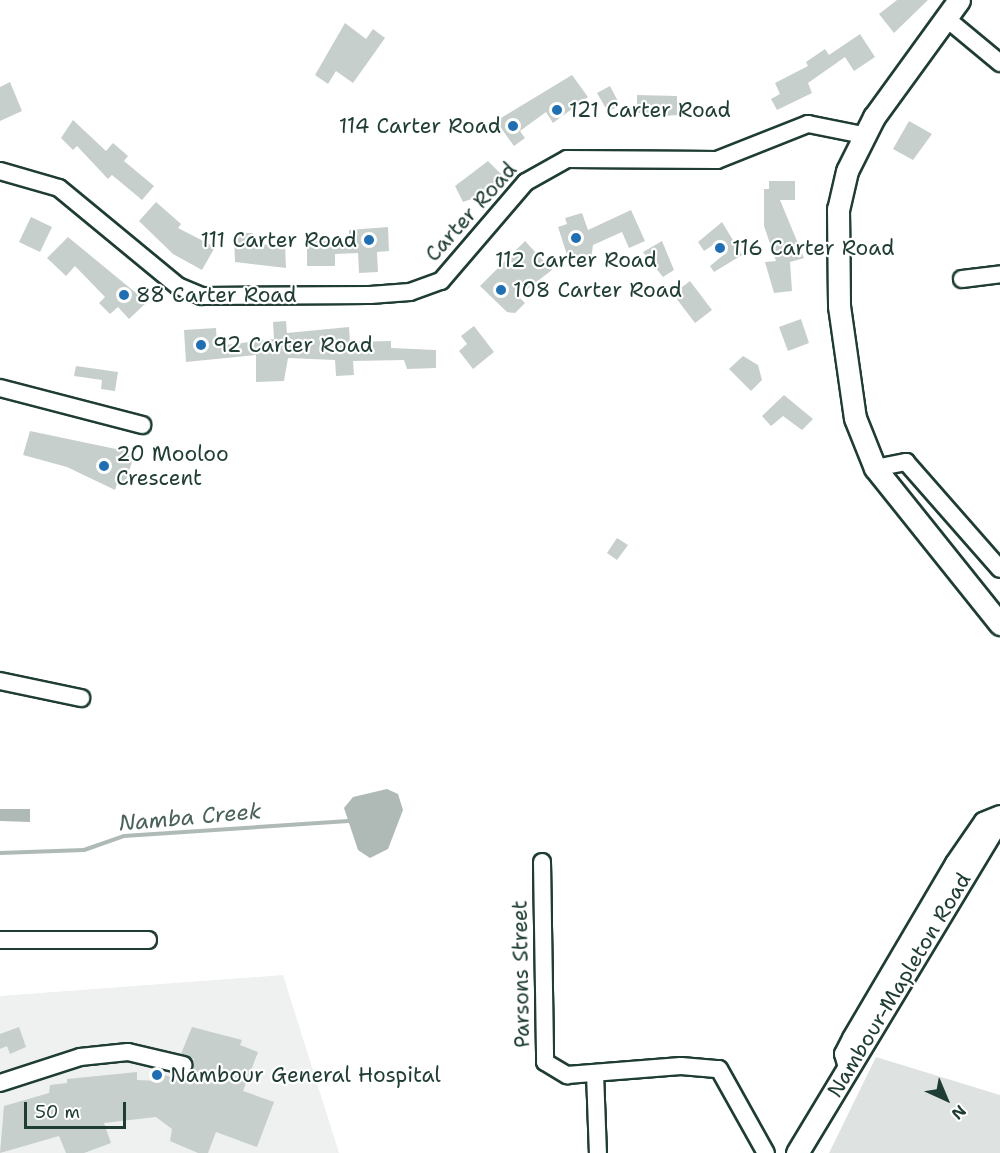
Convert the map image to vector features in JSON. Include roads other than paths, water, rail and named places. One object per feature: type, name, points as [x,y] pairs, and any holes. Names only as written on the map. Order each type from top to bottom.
[{"type":"main road","points":[[959,0],[863,135],[847,171],[836,246],[846,378],[874,466],[1000,624]]},
{"type":"main road","name":"Nambour-Mapleton Road","points":[[797,1153],[1000,815]]},
{"type":"street","points":[[947,19],[1000,63]]},
{"type":"street","name":"Carter Road","points":[[0,171],[59,188],[178,286],[202,296],[370,296],[410,292],[441,280],[526,182],[567,159],[717,160],[808,124],[863,135]]},
{"type":"street","points":[[962,279],[1000,274]]},
{"type":"street","points":[[0,388],[142,425]]},
{"type":"street","points":[[874,466],[906,462],[1000,569]]},
{"type":"street","points":[[0,681],[81,699]]},
{"type":"street","name":"Parsons Street","points":[[542,862],[545,1062],[567,1075],[719,1069],[766,1153]]},
{"type":"street","points":[[0,940],[148,940]]},
{"type":"street","points":[[0,1083],[80,1057],[128,1052],[183,1065]]},
{"type":"street","points":[[595,1073],[598,1153]]},
{"type":"waterway","name":"Namba Creek","points":[[0,853],[84,850],[124,836],[348,821]]},
{"type":"place","name":"121 Carter Road","points":[[557,110]]},
{"type":"place","name":"114 Carter Road","points":[[513,126]]},
{"type":"place","name":"112 Carter Road","points":[[576,238]]},
{"type":"place","name":"111 Carter Road","points":[[369,240]]},
{"type":"place","name":"116 Carter Road","points":[[720,248]]},
{"type":"place","name":"108 Carter Road","points":[[501,290]]},
{"type":"place","name":"88 Carter Road","points":[[124,295]]},
{"type":"place","name":"92 Carter Road","points":[[201,345]]},
{"type":"place","name":"20 Mooloo Crescent","points":[[104,466]]},
{"type":"place","name":"Nambour General Hospital","points":[[157,1075]]}]
